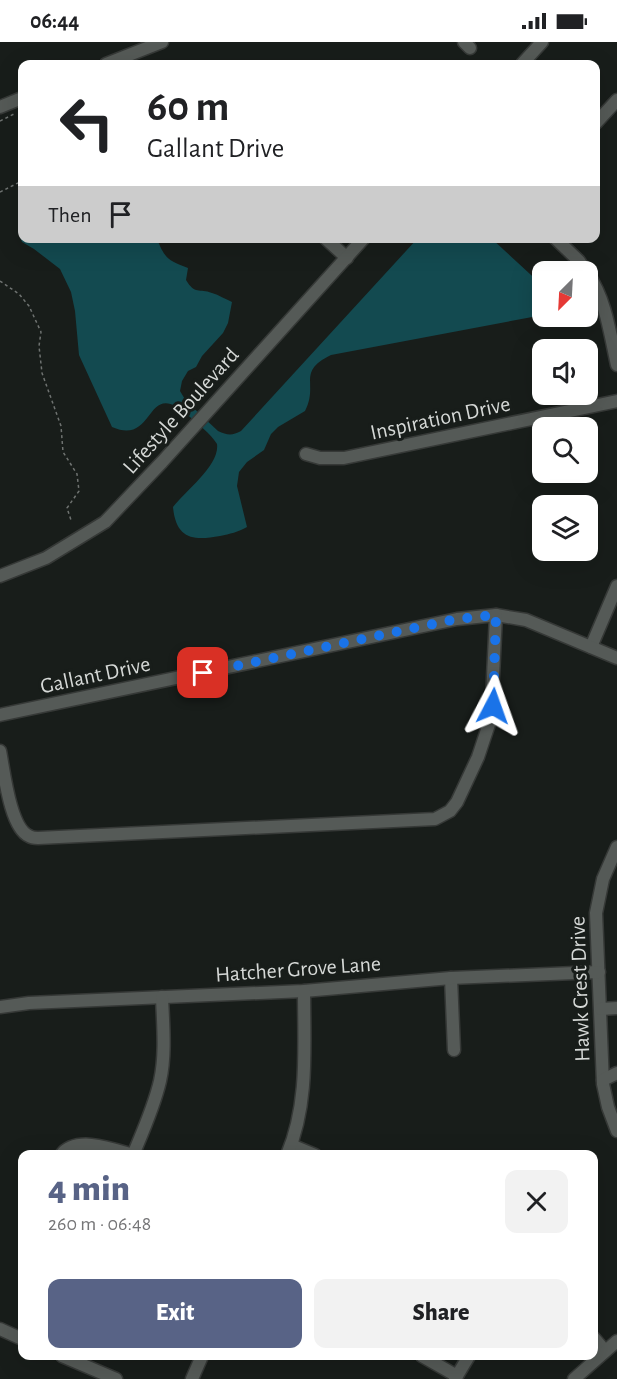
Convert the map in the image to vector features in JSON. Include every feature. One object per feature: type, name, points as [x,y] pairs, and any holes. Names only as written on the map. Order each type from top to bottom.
[{"type":"street","points":[[116,60],[162,42]]},
{"type":"street","points":[[526,60],[542,42]]},
{"type":"street","points":[[0,107],[18,100]]},
{"type":"street","points":[[600,119],[617,100]]},
{"type":"street","points":[[330,243],[347,258]]},
{"type":"street","name":"Lifestyle Boulevard","points":[[0,576],[46,558],[105,522],[179,444],[360,243]]},
{"type":"street","points":[[560,243],[579,261]]},
{"type":"street","points":[[598,292],[606,313],[617,365]]},
{"type":"street","name":"Inspiration Drive","points":[[306,454],[320,458],[344,458],[617,401]]},
{"type":"street","points":[[591,647],[617,586]]},
{"type":"street","points":[[0,751],[14,817],[20,829],[28,836],[38,838],[435,819],[450,811],[457,802],[478,757],[491,718],[496,615]]},
{"type":"street","name":"Gallant Drive","points":[[0,716],[457,619],[496,615],[526,620],[617,658]]},
{"type":"street","name":"Hawk Crest Drive","points":[[617,847],[607,868],[596,913],[603,1080],[608,1107],[617,1131]]},
{"type":"street","name":"Hatcher Grove Lane","points":[[0,1007],[29,1003],[304,991],[451,978],[599,972]]},
{"type":"street","points":[[451,978],[454,1050]]},
{"type":"street","points":[[289,1150],[301,1110],[304,1080],[304,991]]},
{"type":"street","points":[[135,1150],[155,1101],[161,1078],[162,997]]},
{"type":"street","points":[[601,1009],[617,1008]]},
{"type":"street","points":[[603,1080],[617,1074]]},
{"type":"street","points":[[67,1150],[72,1146],[84,1145],[119,1150]]},
{"type":"street","points":[[0,1329],[18,1337]]},
{"type":"street","points":[[598,1357],[617,1341]]},
{"type":"street","points":[[598,1343],[605,1351]]},
{"type":"street","points":[[71,1360],[116,1379]]},
{"type":"street","points":[[192,1379],[200,1360]]},
{"type":"street","points":[[428,1360],[456,1377],[467,1360]]},
{"type":"street","points":[[574,1379],[595,1360]]},
{"type":"path","points":[[0,121],[18,111]]},
{"type":"path","points":[[0,192],[18,183]]},
{"type":"path","points":[[0,281],[19,294],[33,314],[41,332],[39,346],[42,372],[61,426],[63,452],[77,474],[78,491],[67,508],[71,520]]},
{"type":"water","points":[[24,243],[159,243],[168,258],[188,268],[186,280],[192,288],[215,294],[232,302],[228,323],[223,333],[202,356],[196,367],[188,371],[182,381],[180,391],[186,401],[218,431],[227,434],[241,431],[413,243],[496,243],[532,276],[532,317],[331,355],[320,361],[311,373],[309,402],[305,411],[278,427],[271,434],[264,450],[247,462],[239,472],[237,486],[247,527],[234,533],[202,538],[182,532],[175,518],[173,507],[208,469],[217,452],[217,444],[190,417],[175,406],[165,403],[157,407],[137,428],[126,431],[112,427],[79,355],[71,292],[60,269]]},
{"type":"route","points":[[203,673],[457,619],[496,615],[493,706]]}]
